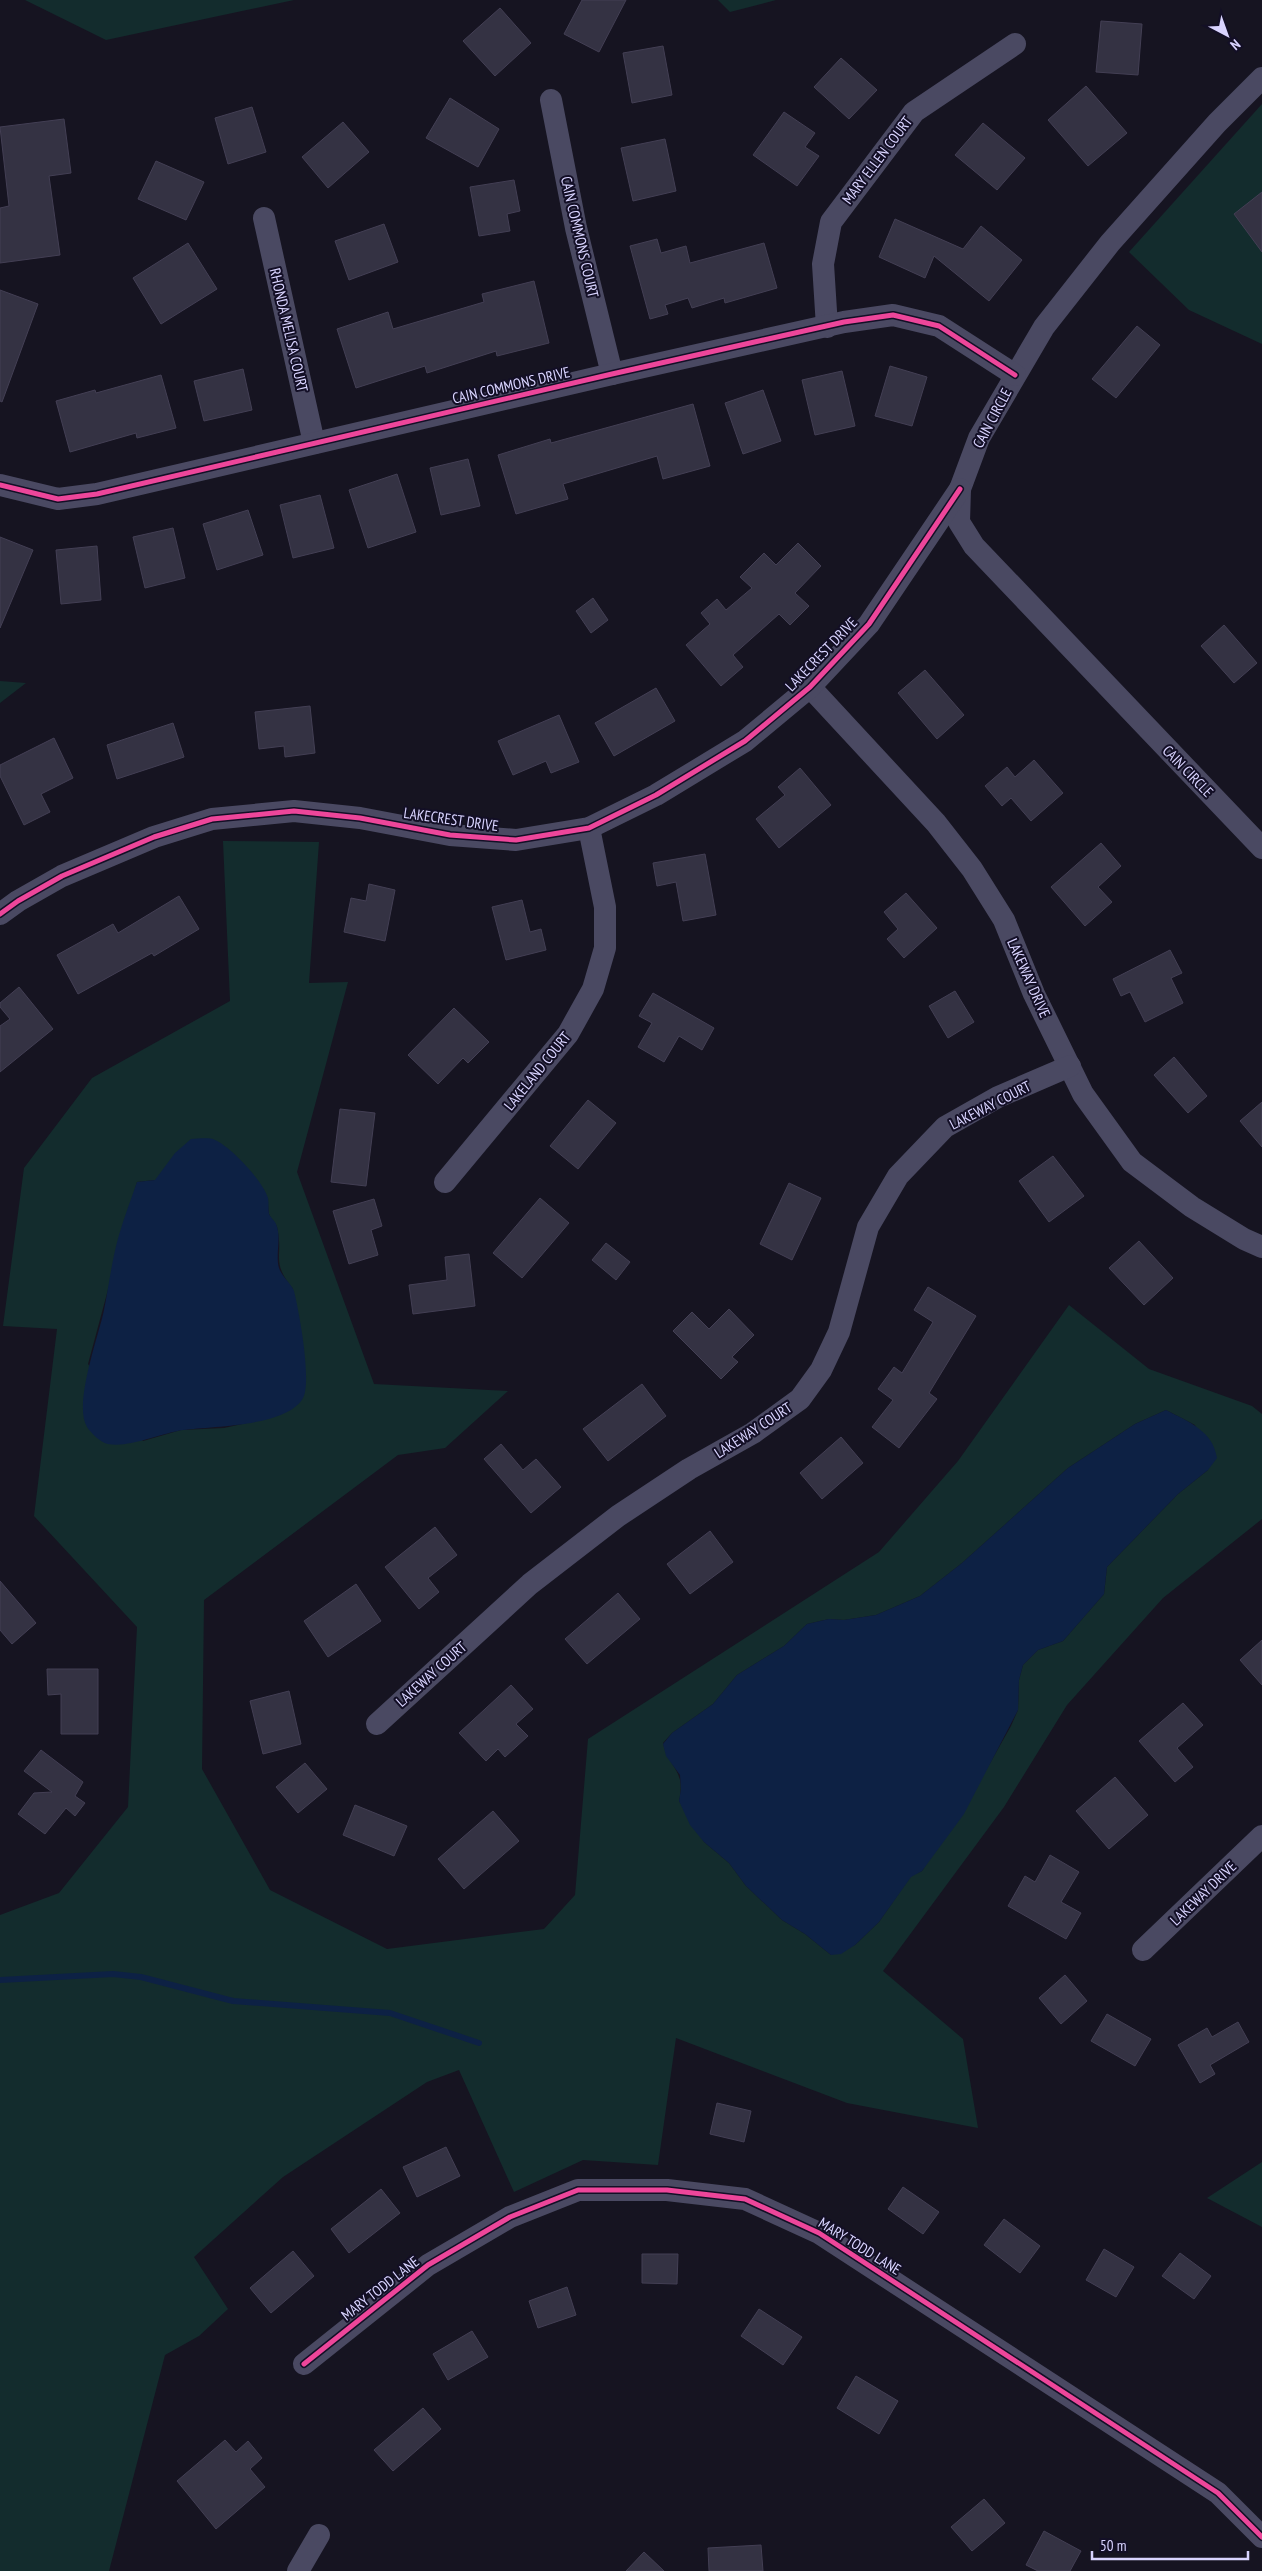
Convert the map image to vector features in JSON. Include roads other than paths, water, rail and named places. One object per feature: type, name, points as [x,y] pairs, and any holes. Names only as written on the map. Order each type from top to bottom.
[{"type":"street","name":"MARY ELLEN COURT","points":[[827,327],[823,264],[831,222],[914,112],[1015,44]]},
{"type":"street","name":"CAIN CIRCLE","points":[[1262,78],[1217,123],[1110,243],[1044,327],[979,438],[960,489],[959,522],[974,546],[1262,848]]},
{"type":"street","name":"CAIN COMMONS COURT","points":[[551,100],[576,228],[612,374]]},
{"type":"street","name":"RHONDA MELISA COURT","points":[[264,218],[314,443]]},
{"type":"street","name":"CAIN COMMONS DRIVE","points":[[0,485],[58,499],[97,494],[612,374],[827,327],[893,315],[939,326],[1016,375]]},
{"type":"street","name":"LAKECREST DRIVE","points":[[0,914],[18,901],[62,876],[154,837],[212,819],[294,811],[360,818],[450,835],[516,840],[589,828],[656,796],[745,741],[810,687],[869,624],[960,489]]},
{"type":"street","name":"LAKEWAY DRIVE","points":[[810,687],[936,823],[972,870],[1004,920],[1034,994],[1083,1094],[1132,1162],[1192,1207],[1244,1239],[1262,1247]]},
{"type":"street","name":"LAKELAND COURT","points":[[446,1182],[568,1034],[592,989],[605,948],[605,907],[589,828]]},
{"type":"street","name":"LAKEWAY COURT","points":[[376,1724],[530,1584],[611,1522],[689,1469],[753,1433],[800,1399],[821,1370],[839,1332],[868,1227],[898,1176],[945,1127],[998,1097],[1070,1066]]},
{"type":"street","name":"LAKEWAY DRIVE","points":[[1143,1950],[1262,1836]]},
{"type":"street","name":"MARY TODD LANE","points":[[304,2364],[428,2265],[510,2217],[578,2190],[668,2190],[745,2199],[819,2233],[1218,2493],[1262,2537]]},
{"type":"street","points":[[298,2571],[319,2534]]},
{"type":"water","points":[[191,1139],[210,1139],[222,1144],[246,1165],[265,1191],[268,1198],[269,1214],[278,1229],[279,1268],[293,1288],[296,1301],[304,1346],[306,1377],[303,1398],[294,1408],[282,1415],[266,1420],[229,1426],[183,1430],[126,1444],[108,1444],[102,1442],[87,1427],[83,1403],[88,1369],[104,1310],[119,1235],[137,1182],[155,1180],[175,1153]]},
{"type":"water","points":[[1166,1410],[1199,1428],[1211,1441],[1217,1458],[1208,1470],[1178,1494],[1107,1567],[1104,1594],[1063,1641],[1038,1650],[1023,1665],[1019,1680],[1018,1710],[964,1814],[922,1871],[911,1877],[879,1922],[855,1945],[841,1954],[831,1955],[805,1934],[782,1920],[746,1886],[729,1863],[704,1842],[690,1825],[679,1801],[681,1789],[680,1775],[666,1756],[663,1744],[672,1733],[713,1704],[737,1675],[784,1646],[807,1624],[829,1619],[844,1620],[876,1615],[920,1596],[962,1563],[1068,1468],[1135,1424]]},
{"type":"waterway","points":[[0,1980],[113,1974],[141,1977],[233,2001],[390,2013],[479,2043]]}]
